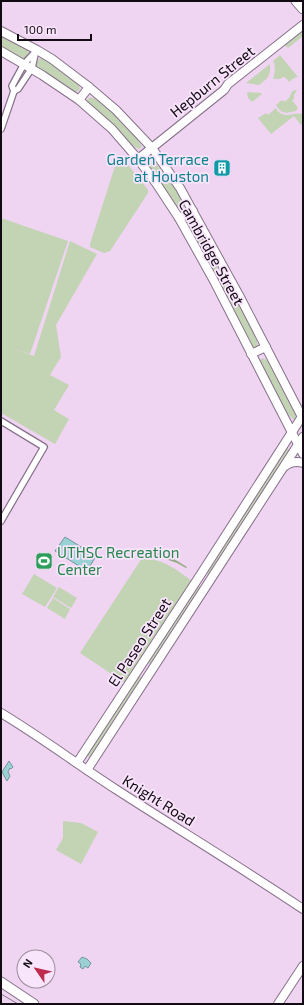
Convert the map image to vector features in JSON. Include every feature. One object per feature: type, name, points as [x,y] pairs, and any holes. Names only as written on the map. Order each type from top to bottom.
[{"type":"main road","points":[[296,1],[303,9]]},
{"type":"main road","points":[[1,982],[34,1004]]},
{"type":"street","name":"Hepburn Street","points":[[138,159],[224,90],[228,84],[303,25]]},
{"type":"street","name":"Cambridge Street","points":[[1,31],[52,59],[89,87],[116,110],[152,148],[180,188],[193,211],[303,417]]},
{"type":"street","points":[[1,129],[14,91],[12,86],[24,64],[37,50]]},
{"type":"street","points":[[14,91],[18,89],[32,68],[37,50]]},
{"type":"street","name":"Cambridge Street","points":[[1,51],[32,68],[79,100],[112,129],[138,159],[156,183],[213,279],[303,454]]},
{"type":"street","points":[[79,100],[89,87]]},
{"type":"street","points":[[178,218],[193,211]]},
{"type":"street","points":[[213,279],[226,272]]},
{"type":"street","points":[[251,354],[266,347]]},
{"type":"street","points":[[294,401],[303,402]]},
{"type":"street","name":"El Paseo Street","points":[[77,763],[303,417]]},
{"type":"street","points":[[1,421],[44,447],[1,521]]},
{"type":"street","name":"El Paseo Street","points":[[87,770],[303,437]]},
{"type":"street","points":[[282,469],[291,462],[303,463]]},
{"type":"street","points":[[199,577],[207,585]]},
{"type":"street","points":[[141,666],[151,672]]},
{"type":"street","name":"Knight Road","points":[[1,713],[31,731],[87,770],[303,909]]},
{"type":"street","points":[[278,1004],[303,966]]},
{"type":"shaded area","points":[[303,30],[303,36],[288,48],[285,45]]},
{"type":"shaded area","points":[[1,35],[28,50],[29,52],[25,58],[22,59],[1,48]]},
{"type":"shaded area","points":[[280,55],[298,77],[289,82],[283,77],[280,79],[273,79],[275,66],[273,61]]},
{"type":"shaded area","points":[[40,58],[44,59],[75,80],[80,89],[77,92],[68,89],[36,67],[36,63]]},
{"type":"shaded area","points":[[270,64],[269,74],[262,83],[259,85],[246,83]]},
{"type":"shaded area","points":[[297,90],[294,95],[294,99],[292,100],[298,108],[296,111],[287,113],[282,112],[276,105],[282,100],[285,102],[289,98],[292,91]]},
{"type":"shaded area","points":[[247,92],[262,94],[252,102],[248,98]]},
{"type":"shaded area","points":[[90,97],[100,101],[117,116],[137,138],[142,147],[139,149],[132,145],[119,130],[96,112],[87,100]]},
{"type":"shaded area","points":[[276,108],[279,112],[285,115],[303,114],[303,123],[301,125],[294,116],[271,134],[258,118],[266,113],[268,115]]},
{"type":"shaded area","points":[[121,156],[148,190],[148,193],[110,251],[104,253],[90,247],[90,244],[118,157]]},
{"type":"shaded area","points":[[149,159],[154,162],[177,190],[184,208],[181,210],[174,205],[149,169],[147,162]]},
{"type":"shaded area","points":[[1,218],[68,241],[30,354],[11,348],[34,356],[70,241],[97,254],[56,325],[61,357],[50,375],[69,385],[54,410],[69,419],[55,444],[1,413]]},
{"type":"shaded area","points":[[191,219],[195,222],[217,264],[217,270],[214,272],[209,268],[187,227],[187,221]]},
{"type":"shaded area","points":[[223,281],[230,287],[256,336],[258,347],[254,349],[251,347],[220,288],[220,283]]},
{"type":"shaded area","points":[[263,358],[271,365],[295,412],[296,417],[294,420],[288,414],[260,368],[260,360]]},
{"type":"shaded area","points":[[287,448],[290,450],[281,461],[269,485],[212,573],[207,574],[208,568]]},
{"type":"shaded area","points":[[65,537],[96,556],[87,571],[55,551]]},
{"type":"shaded area","points":[[157,553],[169,556],[187,567],[186,568],[157,556]]},
{"type":"shaded area","points":[[142,558],[163,563],[192,581],[125,683],[80,653]]},
{"type":"shaded area","points":[[34,574],[57,588],[45,607],[22,594]]},
{"type":"shaded area","points":[[200,586],[201,590],[154,661],[149,665],[149,660],[195,588]]},
{"type":"shaded area","points":[[59,587],[77,598],[71,608],[53,597]]},
{"type":"shaded area","points":[[53,598],[70,609],[65,619],[47,608]]},
{"type":"shaded area","points":[[141,676],[140,681],[94,755],[88,757],[88,753],[137,678]]},
{"type":"shaded area","points":[[9,761],[13,767],[11,769],[10,768],[8,772],[10,776],[7,781],[2,772]]},
{"type":"shaded area","points":[[63,821],[81,823],[98,832],[81,864],[56,850],[63,838]]},
{"type":"shaded area","points":[[82,957],[91,963],[88,968],[85,966],[83,969],[80,967],[81,964],[78,962]]},
{"type":"tram line","points":[[1,994],[18,1004]]},
{"type":"place","name":"Garden Terrace at Houston","points":[[222,168]]},
{"type":"place","name":"UTHSC Recreation Center","points":[[44,561]]}]
